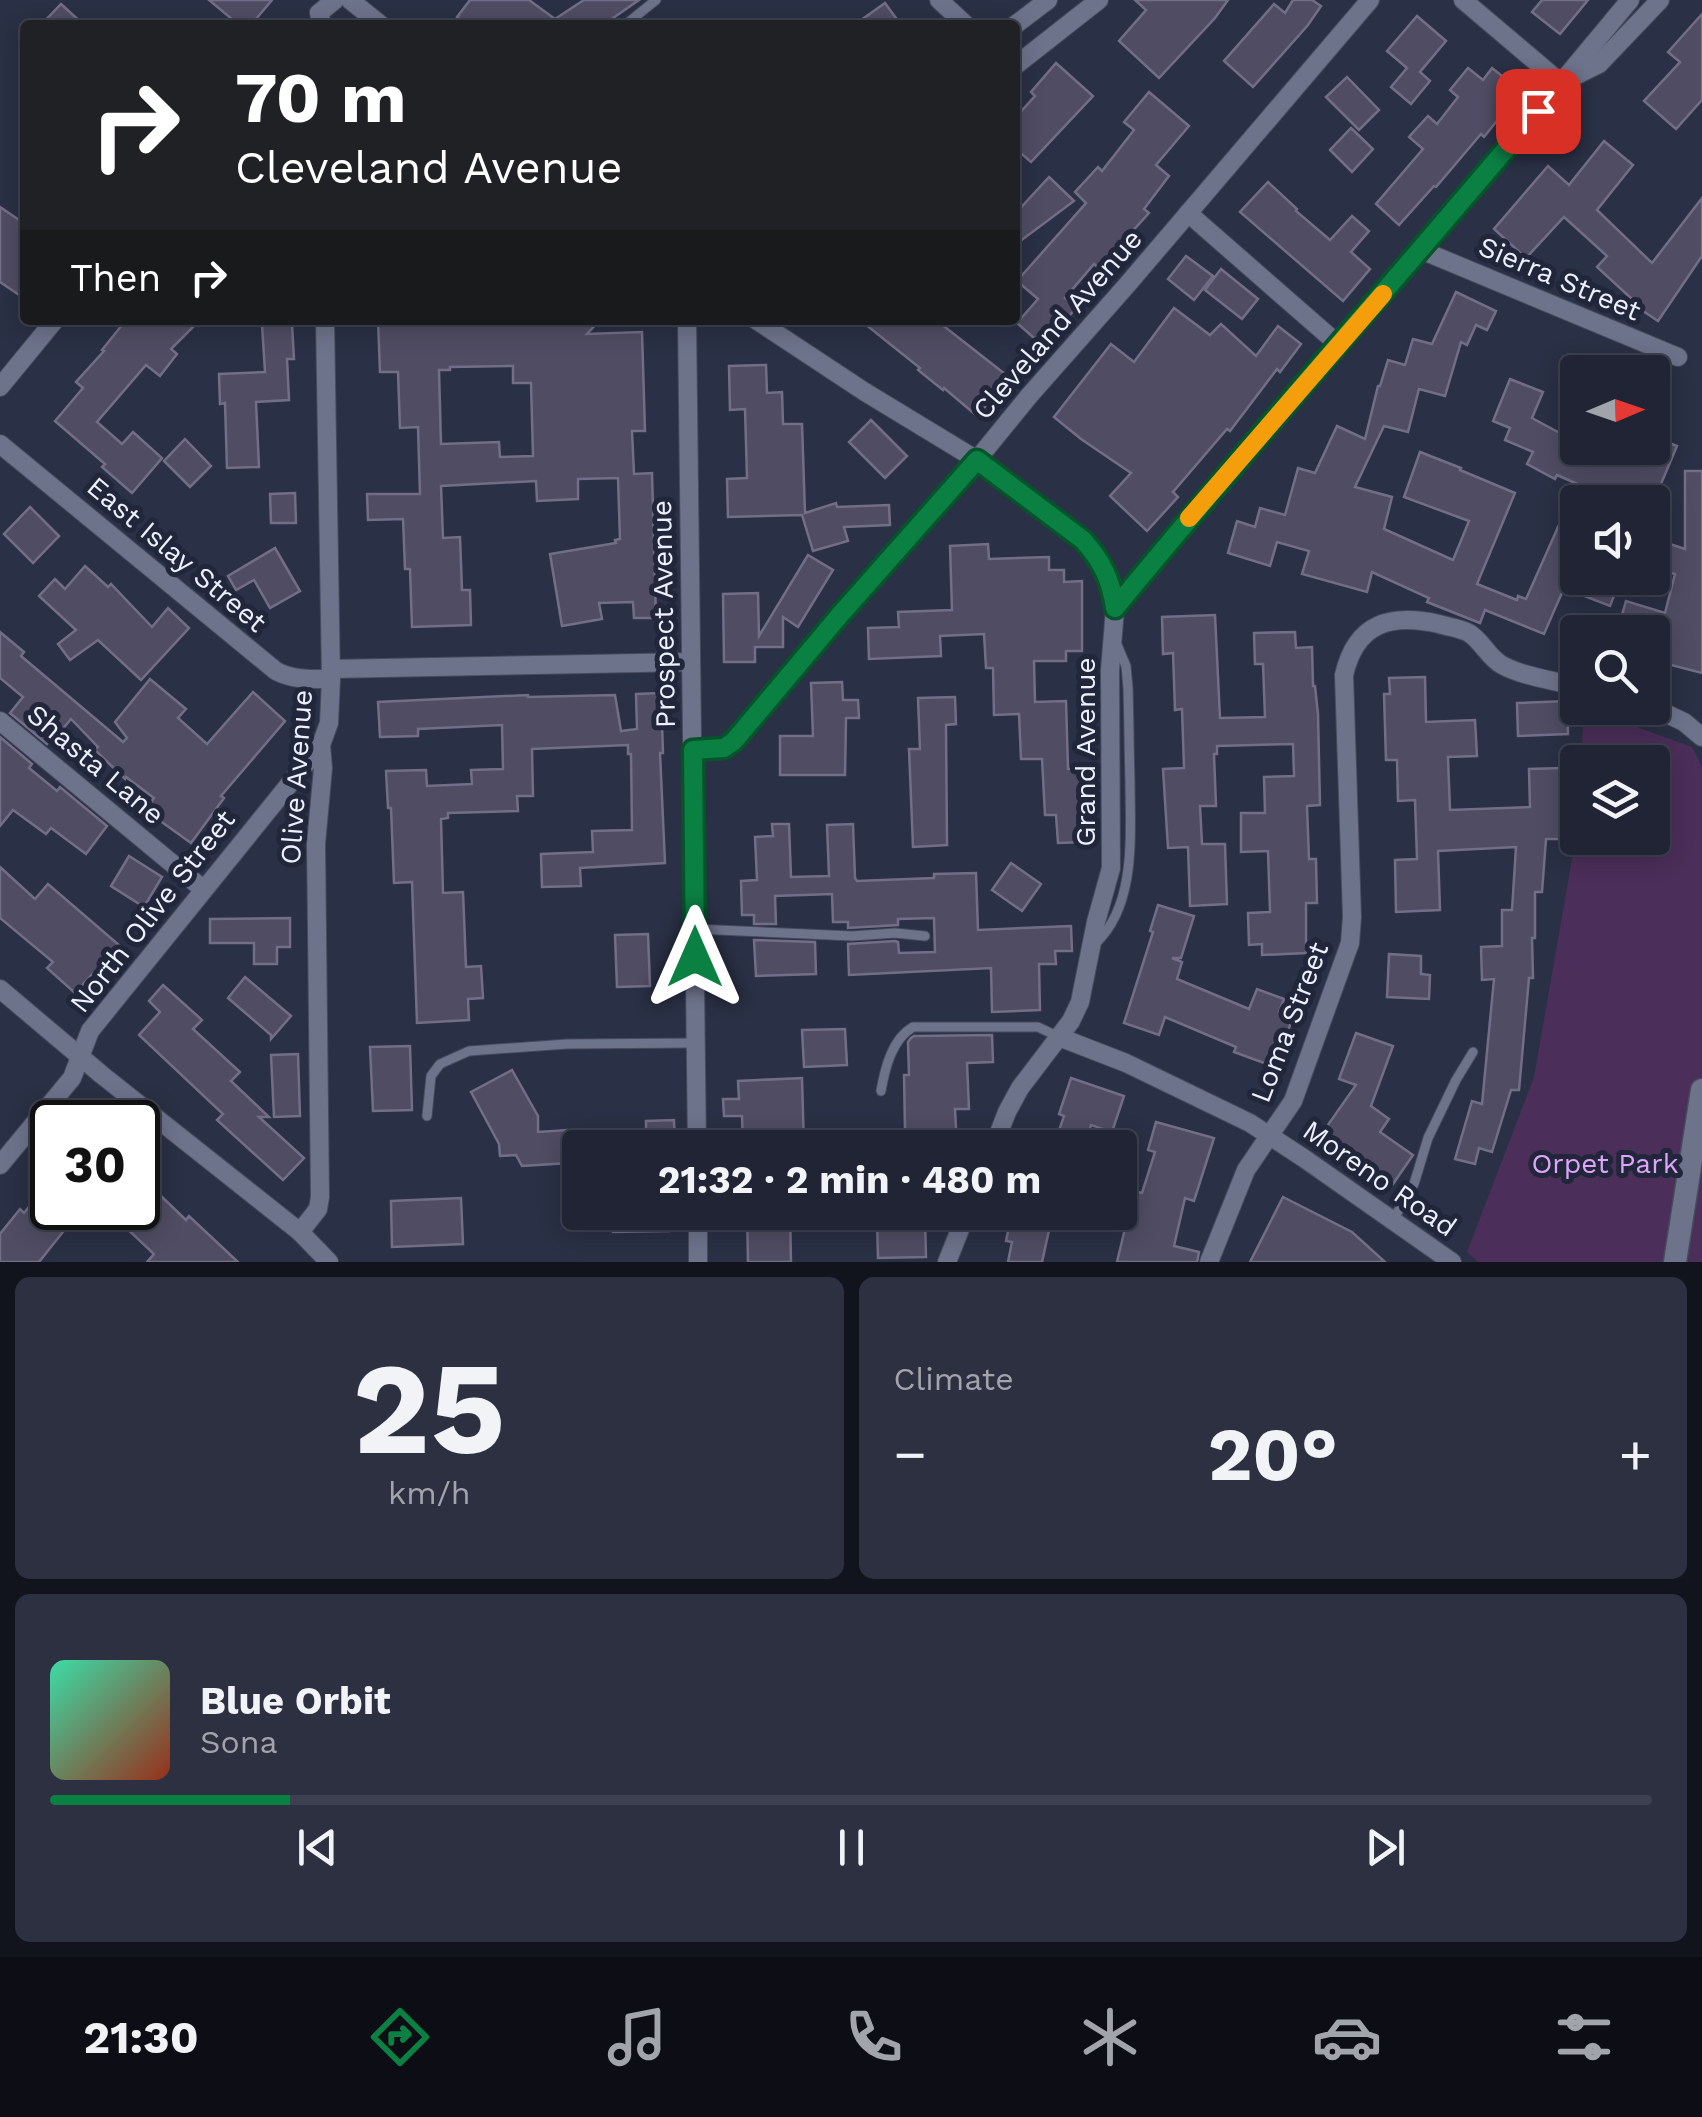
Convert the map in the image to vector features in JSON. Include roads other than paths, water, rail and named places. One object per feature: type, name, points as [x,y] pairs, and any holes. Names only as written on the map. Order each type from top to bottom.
[{"type":"street","points":[[320,19],[335,0]]},
{"type":"street","points":[[350,0],[375,20]]},
{"type":"street","points":[[939,0],[961,20]]},
{"type":"street","points":[[1020,21],[1048,0]]},
{"type":"street","points":[[1020,62],[1099,0]]},
{"type":"street","name":"Cleveland Avenue","points":[[693,750],[724,748],[734,741],[1370,0]]},
{"type":"street","points":[[1463,0],[1560,83]]},
{"type":"street","points":[[1115,608],[1630,0]]},
{"type":"street","points":[[1560,83],[1598,64],[1660,0]]},
{"type":"street","points":[[1188,213],[1339,345]]},
{"type":"street","name":"Sierra Street","points":[[1422,250],[1678,357]]},
{"type":"street","points":[[0,387],[51,325]]},
{"type":"street","name":"Olive Avenue","points":[[300,1232],[318,1209],[320,1197],[316,844],[323,768],[321,744],[328,723],[330,674],[326,325]]},
{"type":"street","name":"Prospect Avenue","points":[[687,325],[697,1130]]},
{"type":"street","points":[[764,325],[977,460],[1083,540],[1106,572],[1115,608]]},
{"type":"street","points":[[0,354],[16,368]]},
{"type":"street","name":"East Islay Street","points":[[0,444],[286,677],[691,662]]},
{"type":"street","name":"Grand Avenue","points":[[1000,1130],[1020,1088],[1060,1038],[1080,1002],[1112,854],[1110,670],[1115,608]]},
{"type":"street","name":"Loma Street","points":[[1209,1262],[1246,1170],[1293,1102],[1350,943],[1344,676],[1358,640],[1385,622],[1419,620],[1466,631],[1499,664],[1560,682]]},
{"type":"street","points":[[1670,715],[1702,737]]},
{"type":"street","name":"Shasta Lane","points":[[0,720],[203,889]]},
{"type":"street","name":"North Olive Street","points":[[0,1166],[72,1078],[90,1030],[321,744]]},
{"type":"street","points":[[0,989],[300,1232],[329,1262]]},
{"type":"street","name":"Moreno Road","points":[[1060,1038],[1126,1063],[1270,1135],[1452,1262]]},
{"type":"street","points":[[1675,1262],[1702,1090]]},
{"type":"street","points":[[698,1230],[698,1262]]},
{"type":"street","points":[[947,1262],[960,1230]]},
{"type":"lane","points":[[631,20],[656,0]]},
{"type":"lane","points":[[695,929],[925,936]]},
{"type":"lane","points":[[881,1091],[893,1049],[902,1033],[913,1027],[1038,1027],[1060,1038]]},
{"type":"lane","points":[[427,1116],[431,1076],[440,1064],[469,1051],[567,1044],[696,1043]]},
{"type":"lane","points":[[1393,1220],[1414,1184],[1428,1138],[1473,1052]]},
{"type":"park label","name":"Orpet Park","points":[[1605,1163]]}]
